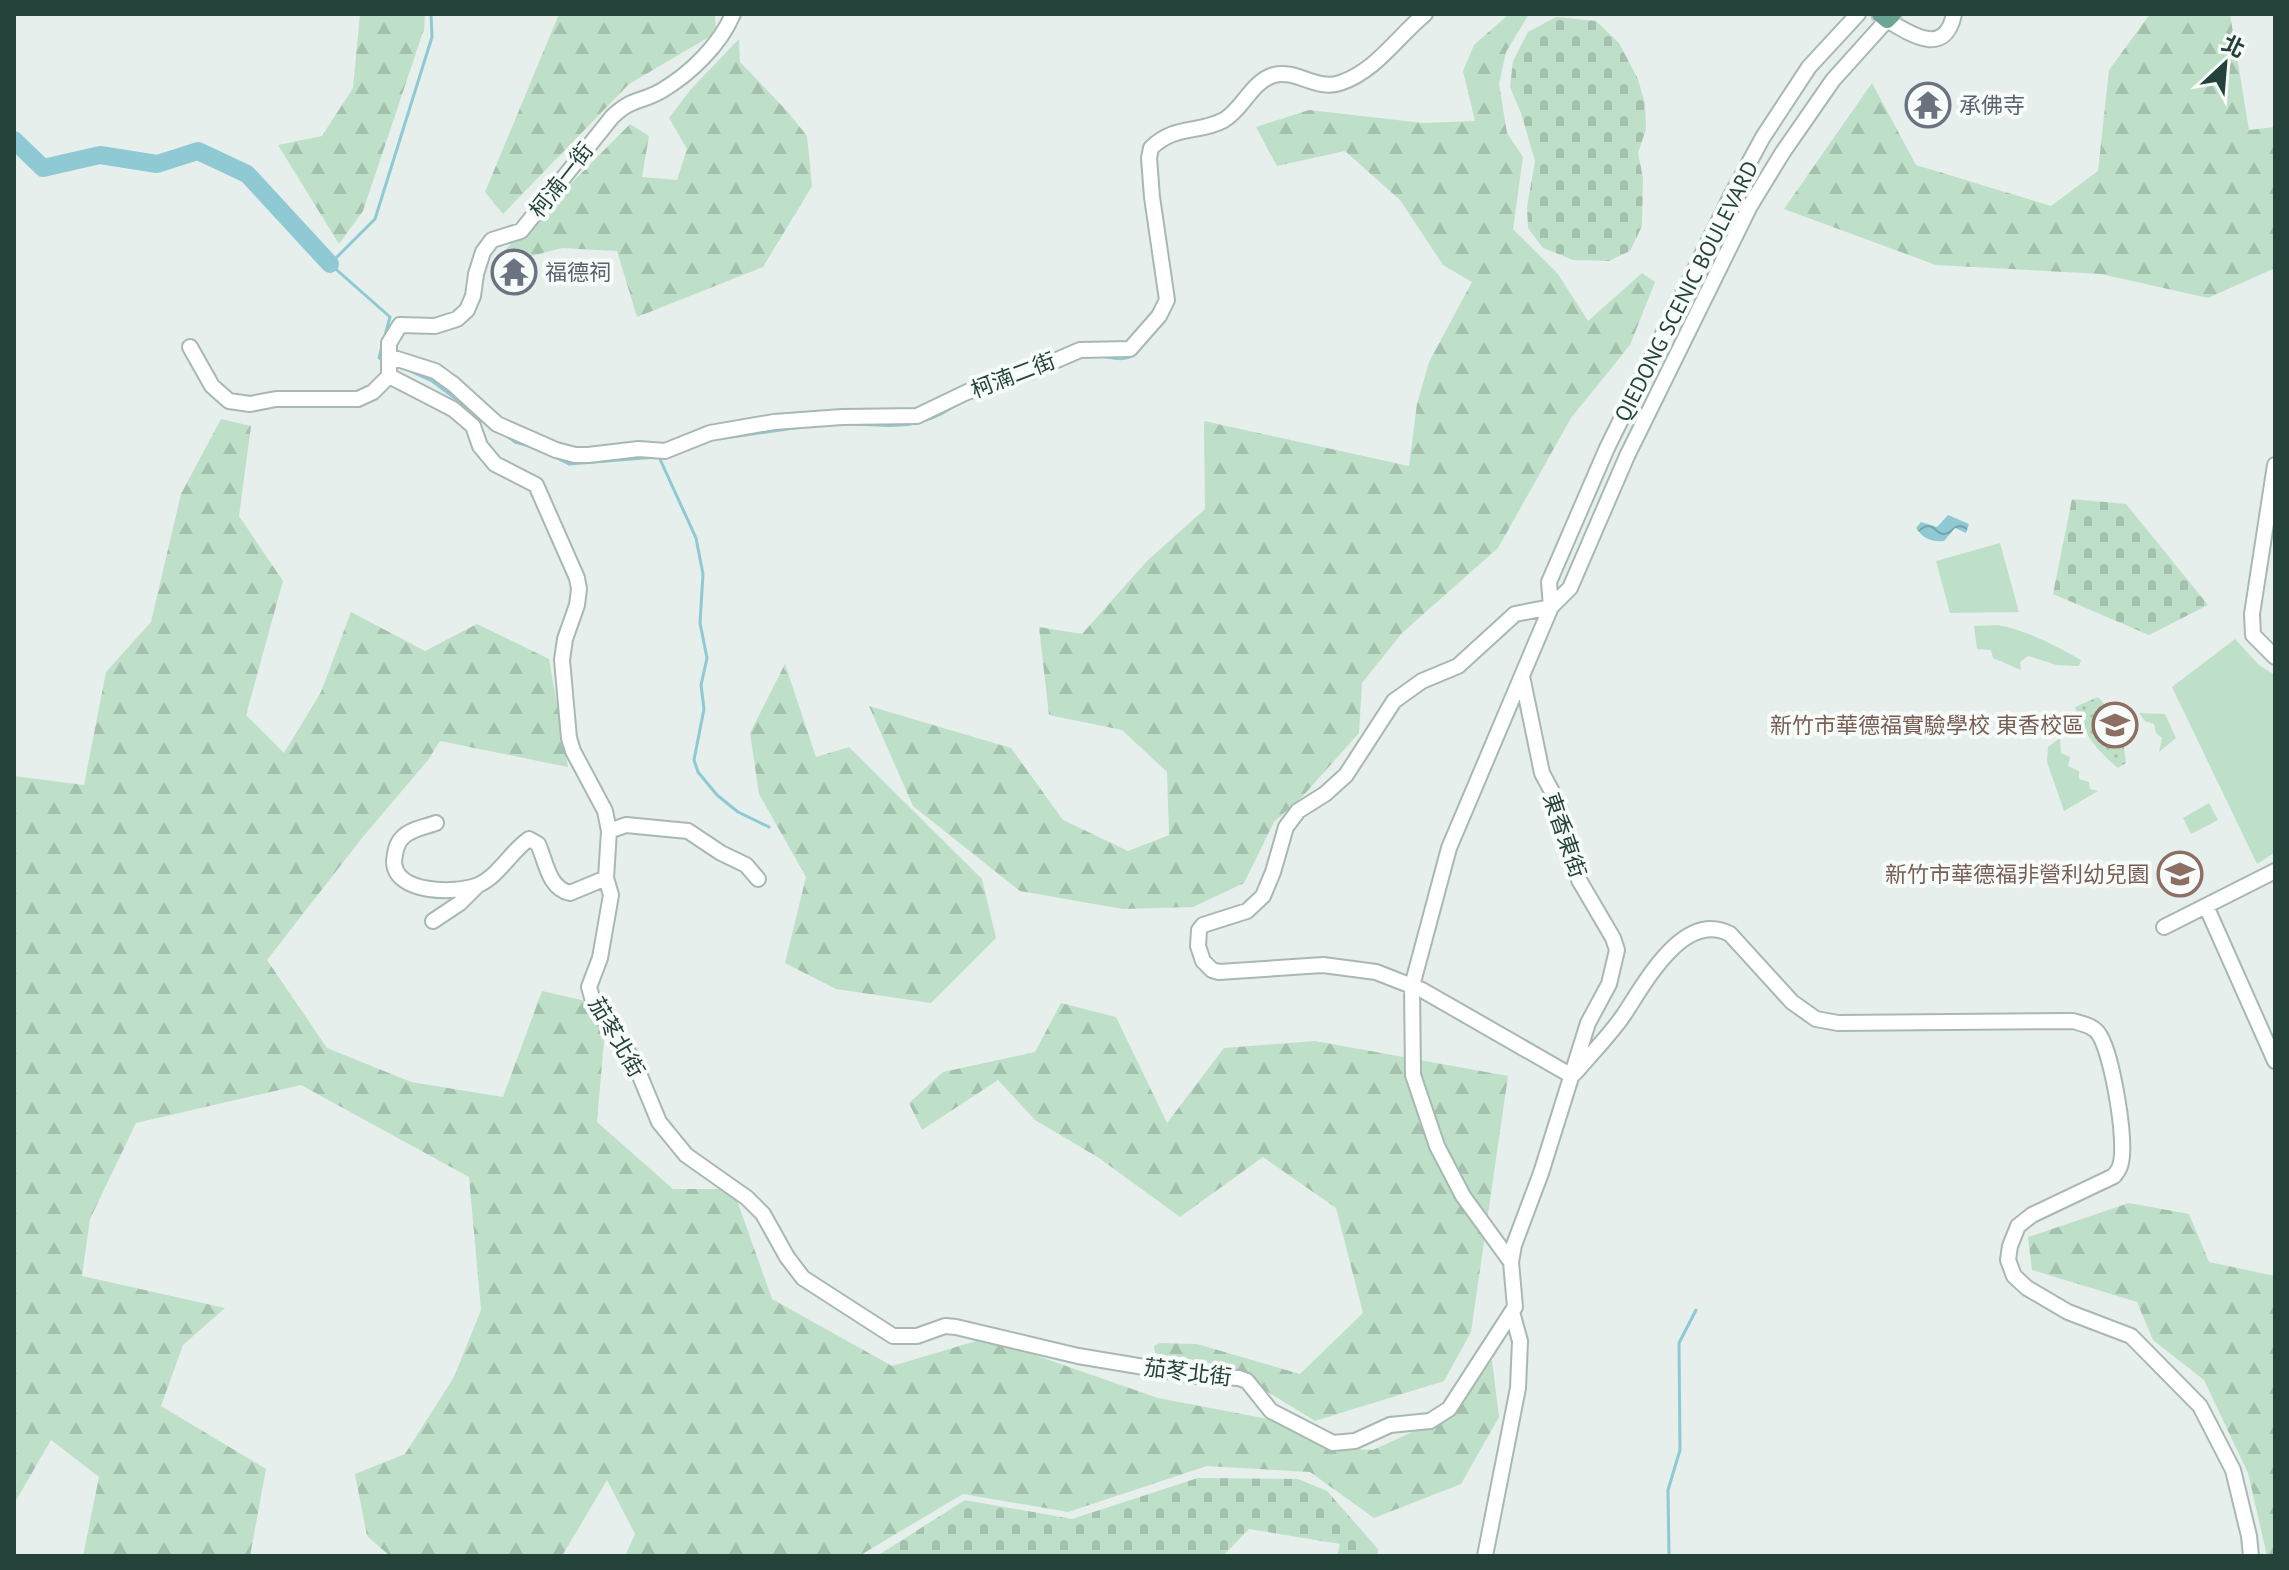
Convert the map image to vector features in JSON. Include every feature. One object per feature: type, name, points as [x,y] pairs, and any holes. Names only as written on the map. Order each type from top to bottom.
[{"type":"street","name":"柯湳一街","points":[[389,376],[389,343],[400,325],[435,326],[457,319],[467,310],[483,252],[492,240],[521,231],[612,117],[627,103],[660,92],[692,67],[720,39],[733,14]]},
{"type":"street","name":"柯湳二街","points":[[391,357],[435,371],[497,424],[575,455],[639,449],[665,451],[710,433],[774,422],[917,416],[967,392],[1029,372],[1080,350],[1130,349],[1159,316],[1167,300],[1152,197],[1151,148],[1167,136],[1184,129],[1204,128],[1224,120],[1259,84],[1274,75],[1287,75],[1326,85],[1338,84],[1357,75],[1372,65],[1425,14]]},
{"type":"street","name":"QIEDONG SCENIC BOULEVARD","points":[[1551,607],[1549,582],[1601,462],[1731,196],[1763,137],[1809,67],[1858,14]]},
{"type":"street","points":[[1887,16],[1922,39],[1942,37],[1950,30],[1954,14]]},
{"type":"street","name":"QIEDONG SCENIC BOULEVARD","points":[[1511,1262],[1463,1196],[1437,1146],[1413,1075],[1412,986],[1449,848],[1551,607],[1570,588],[1627,456],[1750,206],[1833,80],[1887,16]]},
{"type":"street","points":[[190,347],[212,386],[229,401],[358,399],[373,392],[389,376]]},
{"type":"street","name":"茄苳北街","points":[[389,376],[453,409],[473,426],[480,446],[495,464],[536,485],[543,496],[579,589],[562,660],[569,738],[605,811],[609,831],[606,878],[611,895],[600,958],[589,987],[595,1008],[633,1059],[659,1122],[686,1155],[737,1190],[763,1214],[787,1257],[803,1278],[893,1336],[917,1336],[945,1326],[956,1327],[1078,1356],[1198,1376],[1239,1378],[1247,1381],[1271,1411],[1333,1443],[1346,1443],[1390,1425],[1441,1417],[1460,1394],[1512,1312]]},
{"type":"street","points":[[2275,465],[2252,614],[2253,635],[2275,657]]},
{"type":"street","points":[[1551,607],[1515,614],[1458,666],[1422,681],[1394,701],[1346,775],[1325,794],[1298,811],[1286,827],[1263,896],[1247,911],[1203,925],[1199,930],[1198,946],[1203,961],[1219,972],[1335,966],[1376,972],[1412,986],[1572,1076]]},
{"type":"street","name":"東香東街","points":[[1522,676],[1542,773],[1558,803],[1579,880],[1617,950],[1609,984],[1588,1023],[1572,1076]]},
{"type":"street","points":[[436,823],[401,839],[394,852],[394,870],[399,876],[425,889],[446,892],[478,885]]},
{"type":"street","points":[[609,831],[626,825],[688,831],[746,865],[758,879]]},
{"type":"street","points":[[433,921],[460,903],[529,839],[538,844],[544,865],[555,885],[564,892],[570,893],[606,878]]},
{"type":"street","points":[[2164,927],[2275,871]]},
{"type":"street","points":[[2206,906],[2275,1061]]},
{"type":"street","points":[[1485,1556],[1518,1388],[1520,1341],[1512,1312],[1515,1307],[1511,1262],[1514,1245],[1572,1076],[1622,1017],[1657,965],[1682,939],[1712,929],[1730,934],[1792,1002],[1816,1019],[1838,1023],[2073,1021],[2088,1025],[2100,1034],[2115,1088],[2121,1126],[2121,1165],[2114,1176],[2032,1215],[2018,1226],[2008,1260],[2014,1276],[2027,1288],[2068,1312],[2131,1336],[2200,1406],[2233,1470],[2251,1556]]},
{"type":"green space","points":[[360,14],[425,14],[424,29],[363,211],[339,244],[278,145],[322,136],[353,88]]},
{"type":"green space","points":[[559,14],[715,14],[716,33],[629,84],[503,214],[485,192]]},
{"type":"green space","points":[[1509,14],[1529,14],[1506,52],[1499,84],[1507,133],[1523,157],[1513,229],[1558,274],[1588,321],[1642,273],[1655,282],[1630,345],[1571,418],[1498,548],[1402,633],[1362,683],[1359,733],[1301,798],[1274,822],[1244,883],[1193,907],[1123,909],[1020,891],[913,806],[869,706],[1011,748],[1063,820],[1128,851],[1169,835],[1167,772],[1122,730],[1049,715],[1039,627],[1082,634],[1147,561],[1205,509],[1204,421],[1409,466],[1417,404],[1429,362],[1472,282],[1443,265],[1400,200],[1345,151],[1277,166],[1256,127],[1309,110],[1423,123],[1475,121],[1463,71],[1474,45]]},
{"type":"green space","points":[[2150,14],[2230,14],[2249,130],[2275,127],[2275,268],[2208,298],[2101,274],[1936,265],[1784,209],[1872,83],[1916,165],[2051,206],[2098,171],[2109,70]]},
{"type":"green space","points":[[1556,17],[1596,21],[1619,43],[1638,79],[1645,104],[1646,129],[1638,153],[1643,178],[1642,226],[1630,251],[1609,261],[1573,260],[1543,248],[1528,228],[1527,207],[1535,161],[1510,87],[1513,61],[1528,32]]},
{"type":"green space","points":[[739,39],[740,62],[807,136],[812,186],[763,267],[637,317],[617,251],[562,248],[516,260],[506,249],[630,124],[649,136],[642,177],[677,180],[687,149],[669,118],[691,89]]},
{"type":"green space","points":[[221,419],[251,426],[239,516],[283,581],[246,715],[284,753],[321,692],[351,612],[425,651],[477,624],[549,659],[568,767],[440,741],[267,960],[327,1048],[411,1082],[503,1097],[542,991],[607,1006],[597,1122],[673,1189],[733,1189],[772,1299],[892,1366],[986,1338],[1158,1398],[1268,1419],[1329,1448],[1373,1450],[1445,1417],[1492,1360],[1499,1417],[1461,1484],[1374,1518],[1310,1472],[1207,1466],[1068,1512],[963,1494],[859,1556],[625,1556],[635,1534],[607,1480],[562,1556],[390,1556],[367,1536],[355,1474],[405,1454],[454,1377],[481,1310],[469,1177],[301,1085],[136,1123],[90,1219],[82,1276],[225,1308],[183,1345],[161,1406],[266,1469],[250,1556],[83,1556],[99,1477],[51,1440],[14,1504],[14,776],[84,785],[106,672],[151,622],[181,494]]},
{"type":"green space","points":[[2072,499],[2126,504],[2208,605],[2149,635],[2053,594]]},
{"type":"green space","points":[[2000,543],[2019,612],[1950,613],[1936,561]]},
{"type":"green space","points":[[1998,625],[2051,644],[2081,660],[2079,666],[2057,665],[2028,656],[2020,662],[2021,670],[1993,658],[1991,650],[1977,649],[1974,626]]},
{"type":"green space","points":[[2235,639],[2259,665],[2275,675],[2275,852],[2257,864],[2172,687]]},
{"type":"green space","points":[[785,664],[816,757],[849,747],[982,879],[996,938],[931,1003],[836,989],[785,963],[806,877],[759,794],[750,733]]},
{"type":"green space","points":[[2098,697],[2110,712],[2121,736],[2126,763],[2118,768],[2092,741],[2075,707]]},
{"type":"green space","points":[[2139,713],[2165,714],[2176,738],[2159,752],[2162,738],[2156,733],[2154,724],[2145,721]]},
{"type":"green space","points":[[2060,738],[2061,753],[2070,757],[2068,766],[2079,771],[2079,779],[2089,782],[2090,789],[2098,791],[2064,811],[2047,762],[2048,747]]},
{"type":"green space","points":[[2209,803],[2218,820],[2191,834],[2183,818]]},
{"type":"green space","points":[[1061,1003],[1116,1017],[1167,1123],[1224,1048],[1315,1041],[1508,1076],[1471,1332],[1444,1381],[1315,1421],[1226,1366],[1155,1353],[1154,1346],[1160,1343],[1197,1344],[1300,1374],[1363,1313],[1336,1208],[1263,1157],[1180,1217],[1099,1158],[1035,1120],[998,1080],[922,1130],[909,1103],[943,1072],[1035,1052]]},
{"type":"green space","points":[[2129,1203],[2189,1214],[2209,1262],[2275,1276],[2275,1556],[2267,1556],[2248,1473],[2204,1380],[2153,1340],[2137,1302],[2032,1270],[2028,1237]]},
{"type":"green space","points":[[1198,1478],[1298,1479],[1327,1491],[1378,1549],[1378,1556],[1337,1556],[1340,1544],[1249,1529],[1223,1556],[877,1556],[965,1500],[1072,1519]]},
{"type":"water","points":[[1948,515],[1969,524],[1966,533],[1955,528],[1944,541],[1935,541],[1916,528],[1921,522],[1937,527]]},
{"type":"waterway","points":[[384,339],[390,317],[330,264],[375,219],[432,37],[431,14]]},
{"type":"waterway","points":[[14,140],[43,168],[100,155],[157,164],[198,151],[247,174],[330,264]]},
{"type":"waterway","points":[[382,346],[379,358],[383,360]]},
{"type":"waterway","points":[[1101,356],[1124,358],[1135,353]]},
{"type":"waterway","points":[[401,367],[432,381],[472,411]]},
{"type":"waterway","points":[[853,424],[893,426],[916,423],[953,407]]},
{"type":"waterway","points":[[718,439],[801,427]]},
{"type":"waterway","points":[[504,434],[515,442],[533,447]]},
{"type":"waterway","points":[[551,455],[569,464],[657,457]]},
{"type":"waterway","points":[[659,457],[696,538],[703,574],[700,623],[707,658],[701,685],[704,709],[694,760],[698,772],[717,795],[738,812],[769,827]]},
{"type":"waterway","points":[[1669,1556],[1668,1490],[1680,1450],[1679,1343],[1696,1310]]},
{"type":"place","name":"承佛寺","points":[[1928,105]]},
{"type":"place","name":"福德祠","points":[[514,272]]},
{"type":"place","name":"新竹市華德福實驗學校 東香校區","points":[[2115,725]]},
{"type":"place","name":"新竹市華德福非營利幼兒園","points":[[2180,874]]}]
